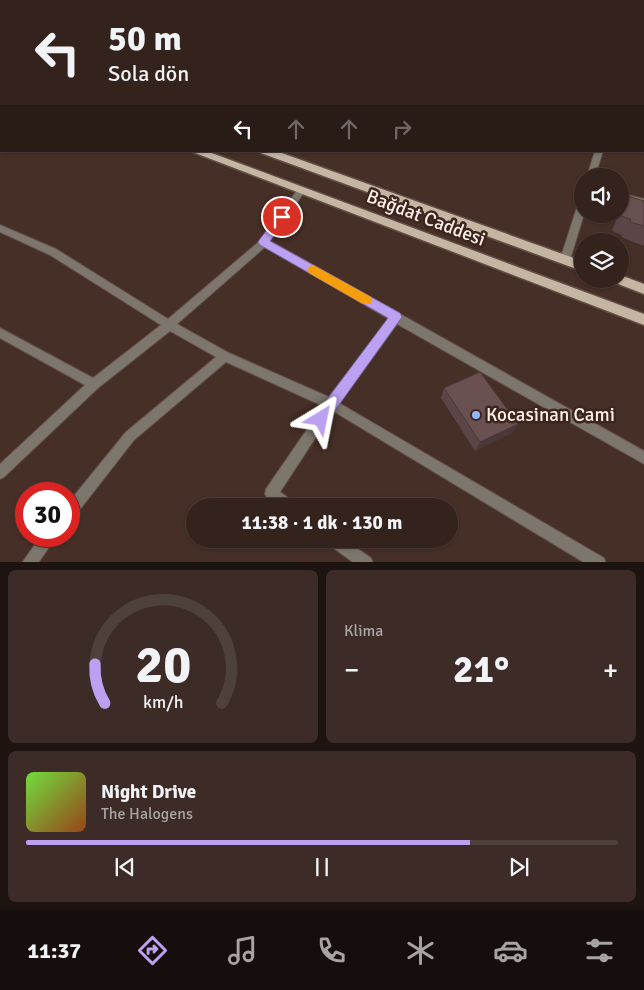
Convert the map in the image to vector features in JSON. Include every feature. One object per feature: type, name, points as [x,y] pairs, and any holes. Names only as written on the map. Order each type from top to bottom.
[{"type":"main road","name":"Bağdat Caddesi","points":[[198,152],[644,320]]},
{"type":"main road","name":"Bağdat Caddesi","points":[[268,152],[574,263]]},
{"type":"main road","points":[[629,284],[644,289]]},
{"type":"street","points":[[594,168],[599,152]]},
{"type":"street","points":[[0,473],[94,384],[169,325],[264,242],[301,191]]},
{"type":"street","points":[[565,260],[576,223]]},
{"type":"street","points":[[0,228],[53,252],[169,325],[225,356],[331,404],[599,562]]},
{"type":"street","points":[[264,242],[498,378],[644,458]]},
{"type":"street","points":[[277,498],[271,494],[331,404],[396,317]]},
{"type":"street","points":[[0,333],[94,384]]},
{"type":"street","points":[[80,498],[130,436],[225,356]]},
{"type":"street","points":[[29,562],[41,547]]},
{"type":"street","points":[[346,548],[366,562]]},
{"type":"lane","points":[[629,197],[644,201]]},
{"type":"building","points":[[629,196],[644,201],[644,226],[630,222],[631,219],[629,218]]},
{"type":"building","name":"Kocasinan Cami","points":[[480,372],[518,424],[480,442],[444,388]]},
{"type":"slow traffic","points":[[313,270],[367,300]]},
{"type":"place","name":"Kocasinan Cami","points":[[476,415]]},
{"type":"route","points":[[282,217],[264,242],[396,317],[321,419]]}]
